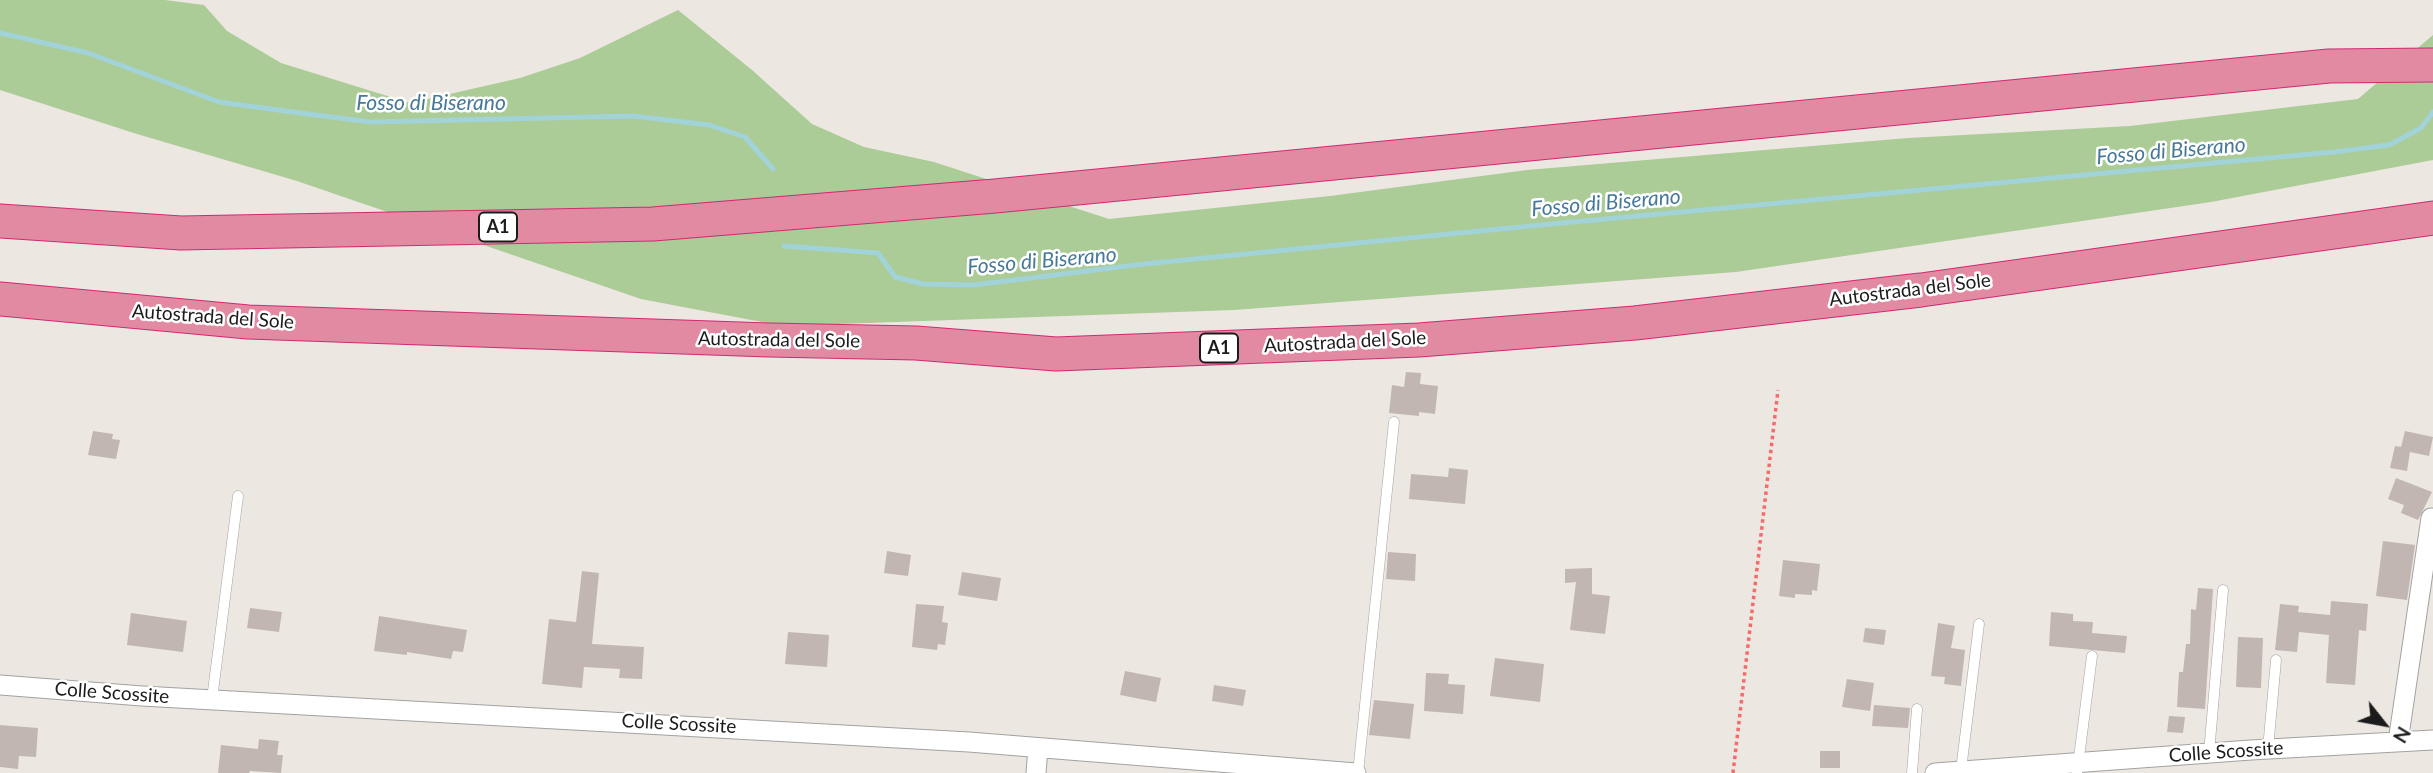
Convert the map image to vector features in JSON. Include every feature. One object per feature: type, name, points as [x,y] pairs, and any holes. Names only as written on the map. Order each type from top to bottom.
[{"type":"highway","name":"A1","points":[[0,221],[181,233],[653,224],[995,196],[2329,66],[2428,65]]},
{"type":"highway","name":"Autostrada del Sole","points":[[0,299],[248,322],[916,343],[1056,354],[1419,340],[1635,323],[1921,290],[2433,218]]},
{"type":"street","points":[[2398,742],[2431,518]]},
{"type":"street","name":"Colle Scossite","points":[[0,685],[677,724],[1357,773]]},
{"type":"street","name":"Colle Scossite","points":[[1935,773],[2077,767],[2209,752],[2433,740]]},
{"type":"street","points":[[1036,773],[1038,748]]},
{"type":"lane","points":[[1357,773],[1394,422]]},
{"type":"lane","points":[[212,699],[238,496]]},
{"type":"lane","points":[[2209,752],[2223,590]]},
{"type":"lane","points":[[1961,771],[1979,624]]},
{"type":"lane","points":[[2077,767],[2092,656]]},
{"type":"lane","points":[[2268,749],[2276,660]]},
{"type":"lane","points":[[1912,773],[1917,709]]},
{"type":"path","points":[[1733,773],[1778,390]]},
{"type":"green space","points":[[0,0],[165,0],[204,5],[227,31],[281,63],[410,103],[520,78],[580,58],[678,10],[752,70],[812,124],[864,147],[934,162],[1109,219],[1330,196],[1527,170],[1908,138],[2130,126],[2358,99],[2433,35],[2433,160],[2211,202],[1736,272],[1234,310],[783,326],[641,299],[297,181],[0,90]]},
{"type":"building","points":[[1406,372],[1421,373],[1420,384],[1438,386],[1435,414],[1419,412],[1419,416],[1389,413],[1392,385],[1404,387]]},
{"type":"building","points":[[93,431],[113,434],[112,439],[120,440],[116,459],[88,455]]},
{"type":"building","points":[[2405,431],[2433,437],[2429,456],[2410,452],[2407,471],[2390,468],[2395,446],[2401,447]]},
{"type":"building","points":[[1449,468],[1468,470],[1465,504],[1409,499],[1411,474],[1448,477]]},
{"type":"building","points":[[2396,478],[2432,492],[2418,520],[2401,513],[2404,505],[2388,499]]},
{"type":"building","points":[[2383,541],[2415,545],[2407,600],[2376,596]]},
{"type":"building","points":[[887,551],[911,555],[908,576],[884,573]]},
{"type":"building","points":[[1388,552],[1416,554],[1415,581],[1386,579]]},
{"type":"building","points":[[1783,560],[1820,564],[1817,591],[1812,590],[1812,595],[1795,594],[1795,598],[1779,596]]},
{"type":"building","points":[[1592,568],[1592,594],[1610,596],[1605,634],[1570,630],[1576,582],[1565,583],[1565,569]]},
{"type":"building","points":[[582,571],[599,573],[592,644],[644,647],[642,679],[619,678],[620,669],[584,667],[582,688],[542,684],[549,619],[576,622]]},
{"type":"building","points":[[962,572],[1001,578],[997,601],[958,595]]},
{"type":"building","points":[[2198,588],[2213,589],[2205,709],[2177,707],[2179,672],[2183,672],[2186,644],[2190,644],[2191,609],[2196,610]]},
{"type":"building","points":[[2331,601],[2368,604],[2366,631],[2359,630],[2355,685],[2326,683],[2329,635],[2299,632],[2297,652],[2275,650],[2280,604],[2299,606],[2298,612],[2330,615]]},
{"type":"building","points":[[916,604],[944,606],[942,622],[948,623],[945,645],[938,644],[937,650],[912,647]]},
{"type":"building","points":[[250,608],[282,612],[279,632],[247,628]]},
{"type":"building","points":[[2051,612],[2073,614],[2073,621],[2093,622],[2092,633],[2127,636],[2125,653],[2049,646]]},
{"type":"building","points":[[131,613],[187,621],[183,652],[127,645]]},
{"type":"building","points":[[379,616],[467,630],[463,652],[453,651],[451,659],[407,652],[407,655],[374,651]]},
{"type":"building","points":[[1938,623],[1955,626],[1951,648],[1965,650],[1961,686],[1944,684],[1945,677],[1931,676]]},
{"type":"building","points":[[1865,628],[1886,630],[1884,645],[1863,642]]},
{"type":"building","points":[[788,632],[829,635],[827,667],[785,664]]},
{"type":"building","points":[[2238,637],[2263,638],[2261,688],[2236,687]]},
{"type":"building","points":[[1495,658],[1544,664],[1540,702],[1490,696]]},
{"type":"building","points":[[1125,671],[1161,678],[1156,702],[1120,695]]},
{"type":"building","points":[[1426,673],[1449,674],[1448,684],[1465,685],[1463,714],[1424,711]]},
{"type":"building","points":[[1847,679],[1874,683],[1870,711],[1842,707]]},
{"type":"building","points":[[1214,685],[1246,690],[1243,706],[1212,701]]},
{"type":"building","points":[[1374,700],[1414,704],[1410,739],[1369,735]]},
{"type":"building","points":[[1874,705],[1910,708],[1908,728],[1872,726]]},
{"type":"building","points":[[2169,716],[2185,717],[2183,733],[2167,732]]},
{"type":"building","points":[[0,725],[38,728],[36,757],[19,756],[18,769],[0,767]]},
{"type":"building","points":[[259,739],[279,741],[277,755],[283,755],[281,773],[218,773],[221,745],[258,749]]},
{"type":"building","points":[[1820,751],[1840,751],[1840,768],[1820,768]]},
{"type":"waterway","name":"Fosso di Biserano","points":[[0,33],[88,53],[219,102],[300,113],[371,122],[634,116],[709,125],[745,137],[773,169]]},
{"type":"waterway","name":"Fosso di Biserano","points":[[784,246],[878,253],[895,277],[923,284],[974,285],[1144,264],[1551,224],[2334,152],[2389,145],[2421,128],[2433,112]]}]
